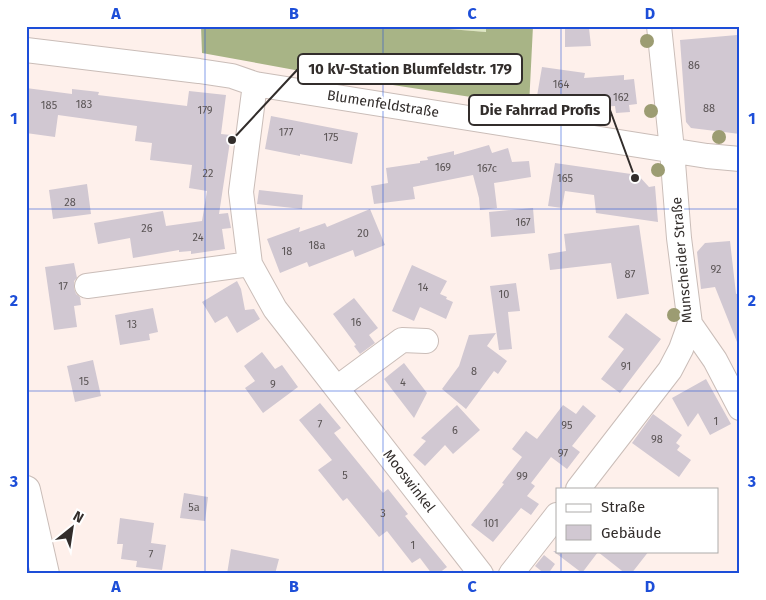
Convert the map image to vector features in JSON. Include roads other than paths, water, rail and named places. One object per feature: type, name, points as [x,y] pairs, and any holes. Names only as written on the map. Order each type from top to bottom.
[{"type":"main road","points":[[26,490],[45,574]]},
{"type":"street","name":"Munscheider Straße","points":[[579,488],[670,370],[682,348],[690,324],[679,238],[659,26]]},
{"type":"street","name":"Blumenfeldstraße","points":[[26,50],[232,76],[255,84],[707,156],[740,159]]},
{"type":"street","name":"Mooswinkel","points":[[255,84],[241,192],[250,264],[275,309],[481,574]]},
{"type":"street","points":[[87,286],[250,264]]},
{"type":"street","points":[[690,324],[715,360],[740,408]]},
{"type":"street","points":[[337,388],[402,340],[426,341]]},
{"type":"street","points":[[511,574],[556,516]]},
{"type":"place","name":"10 kV-Station Blumfeldstr. 179","points":[[232,140]]},
{"type":"place","name":"Die Fahrrad Profis","points":[[635,178]]}]
